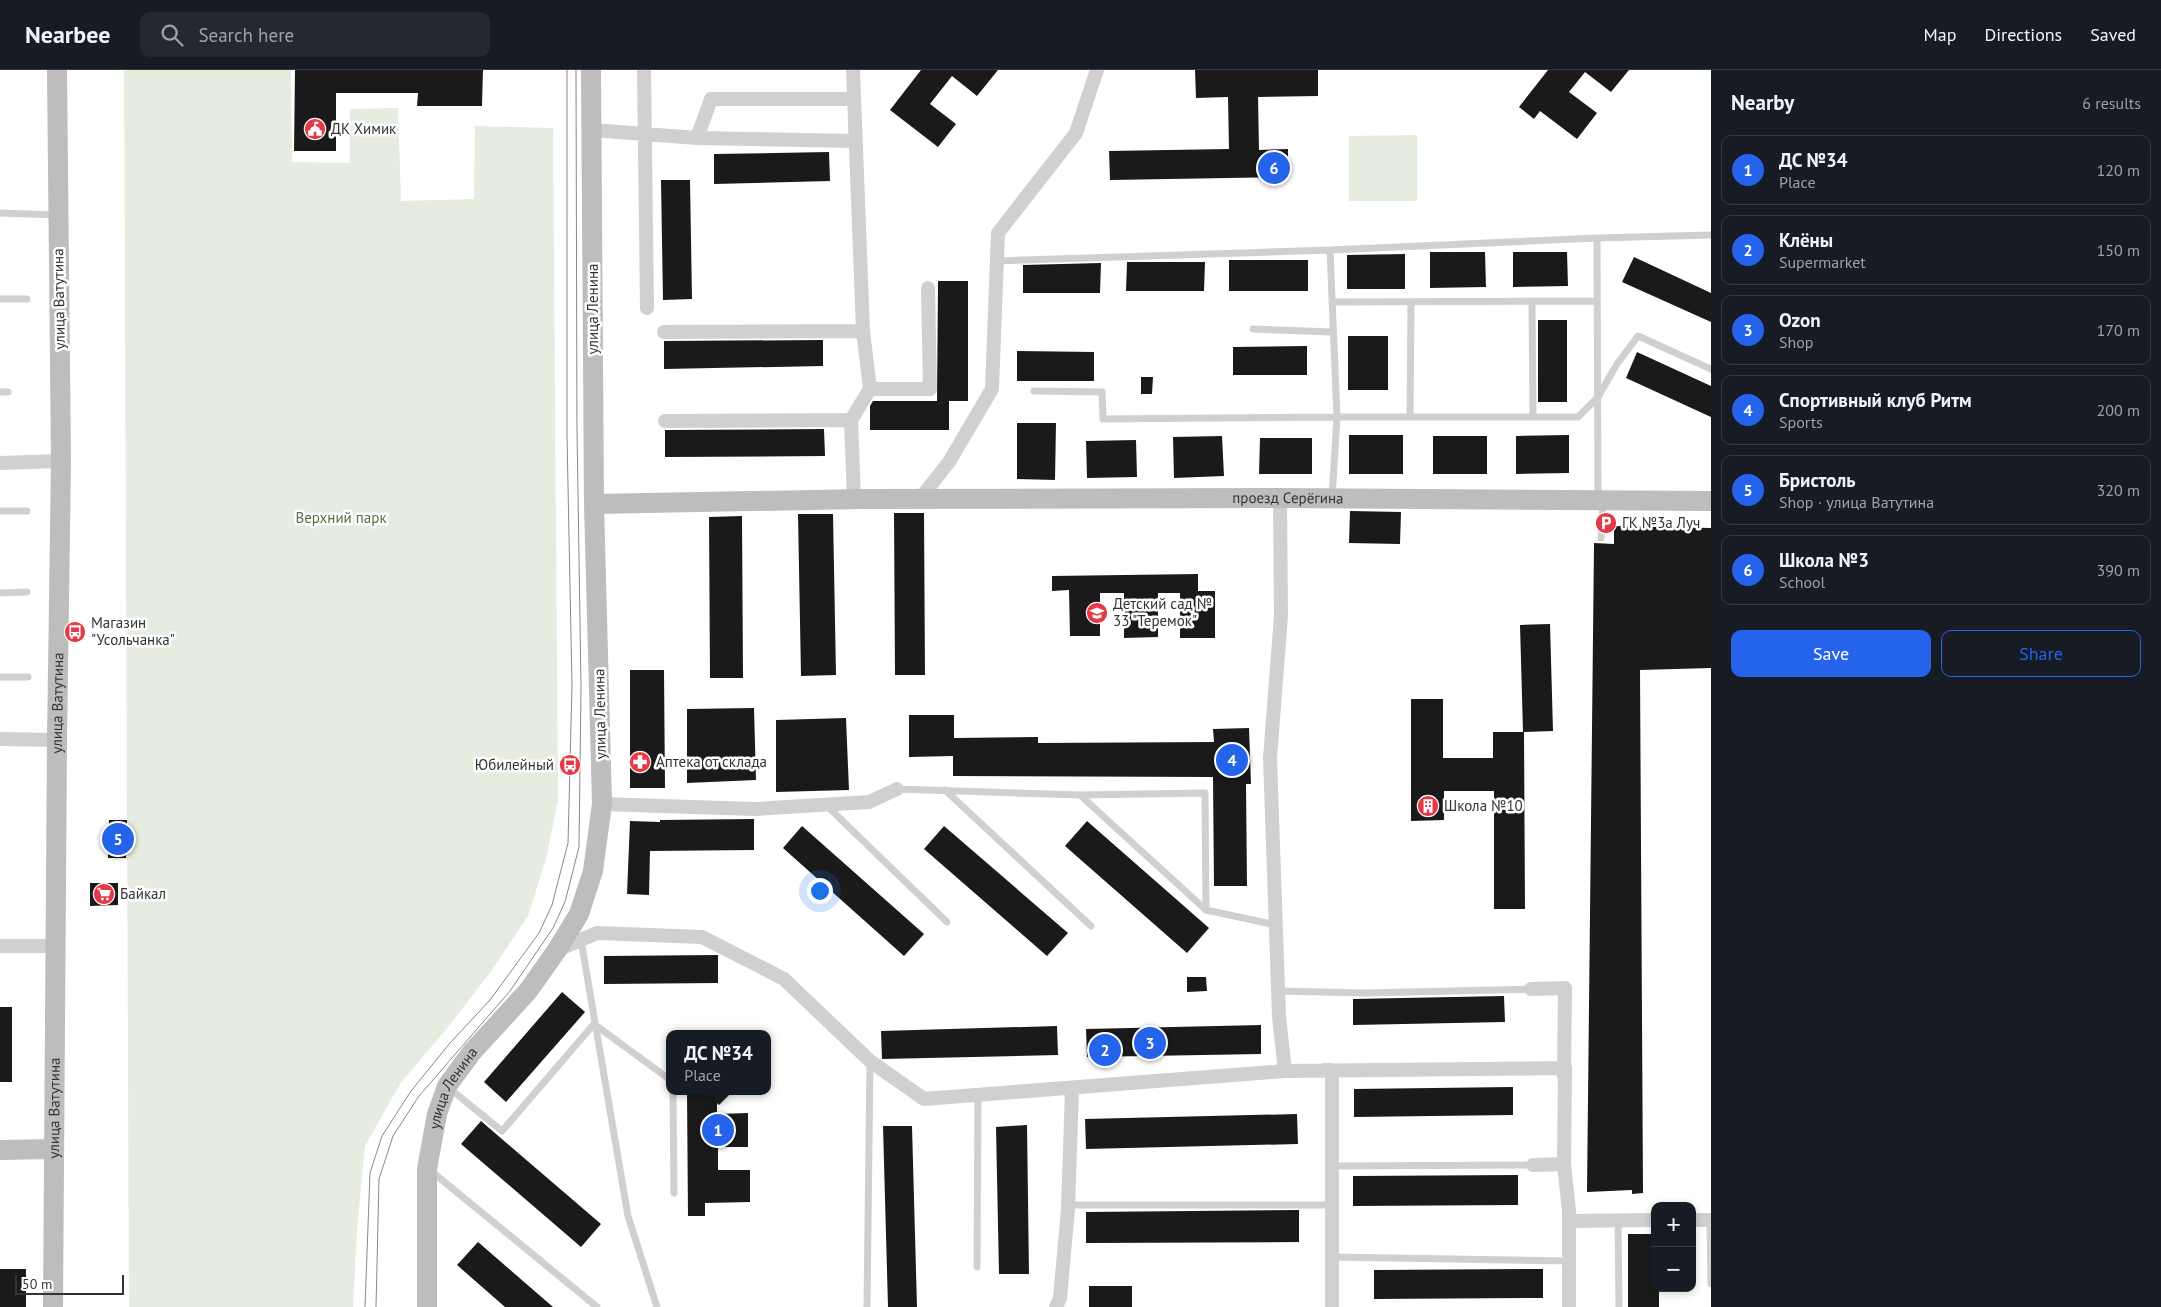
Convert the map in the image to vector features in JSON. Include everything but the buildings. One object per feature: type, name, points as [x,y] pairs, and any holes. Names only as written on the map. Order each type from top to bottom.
[{"type":"street","name":"улица Ватутина","points":[[53,1307],[61,461],[57,70]]},
{"type":"street","name":"улица Ленина","points":[[427,1307],[427,1169],[437,1114],[447,1086],[472,1052],[528,991],[557,950],[579,914],[593,871],[602,804],[594,504],[591,70]]},
{"type":"street","points":[[644,70],[643,134],[647,308]]},
{"type":"street","points":[[853,70],[854,141],[863,331],[870,389],[851,420],[859,499]]},
{"type":"street","points":[[919,500],[949,462],[992,389],[998,233],[1076,133],[1097,70]]},
{"type":"street","points":[[697,138],[711,99],[854,99]]},
{"type":"street","points":[[592,130],[697,138],[854,141]]},
{"type":"street","points":[[870,389],[930,389],[928,288]]},
{"type":"street","points":[[664,332],[863,331]]},
{"type":"street","points":[[665,421],[851,420]]},
{"type":"street","points":[[0,463],[61,461]]},
{"type":"street","points":[[1280,498],[1281,616],[1270,758],[1278,991],[1285,1071]]},
{"type":"street","name":"проезд Серёгина","points":[[594,504],[859,499],[1331,498],[1711,501]]},
{"type":"street","points":[[0,740],[57,740]]},
{"type":"street","points":[[602,804],[754,810],[869,802],[897,789]]},
{"type":"street","points":[[557,950],[597,933],[702,937],[784,978],[870,1061],[924,1100],[1285,1071],[1564,1068],[1564,1164],[1570,1221],[1569,1307]]},
{"type":"street","points":[[0,946],[55,946]]},
{"type":"street","points":[[1332,1070],[1332,1307]]},
{"type":"street","points":[[1056,1307],[1060,1298],[1068,1205],[1072,1089]]},
{"type":"street","points":[[0,1150],[54,1149]]},
{"type":"street","points":[[1570,1221],[1651,1220]]},
{"type":"street","points":[[1696,1220],[1710,1220]]},
{"type":"lane","points":[[0,213],[58,215]]},
{"type":"lane","points":[[996,261],[1711,235]]},
{"type":"lane","points":[[1597,238],[1601,538]]},
{"type":"lane","points":[[1330,250],[1337,417],[1331,498]]},
{"type":"lane","points":[[0,299],[27,299]]},
{"type":"lane","points":[[1532,301],[1533,417]]},
{"type":"lane","points":[[1332,302],[1597,301]]},
{"type":"lane","points":[[1410,417],[1411,302]]},
{"type":"lane","points":[[1253,329],[1333,332]]},
{"type":"lane","points":[[1034,391],[1102,392],[1103,418],[1578,417],[1598,397],[1617,364],[1638,336],[1711,369]]},
{"type":"lane","points":[[0,511],[27,511]]},
{"type":"lane","points":[[0,592],[27,592]]},
{"type":"lane","points":[[0,677],[28,677]]},
{"type":"lane","points":[[897,789],[1080,795],[1205,793],[1206,910]]},
{"type":"lane","points":[[945,790],[1092,926]]},
{"type":"lane","points":[[1080,795],[1206,910],[1276,925]]},
{"type":"lane","points":[[826,805],[947,922]]},
{"type":"lane","points":[[580,940],[628,1216],[658,1307]]},
{"type":"lane","points":[[1278,991],[1366,993],[1565,988],[1564,1068]]},
{"type":"lane","points":[[594,1024],[666,1077]]},
{"type":"lane","points":[[447,1086],[502,1131],[594,1024]]},
{"type":"lane","points":[[868,1307],[870,1061]]},
{"type":"lane","points":[[1332,1070],[1334,1205],[1332,1307]]},
{"type":"lane","points":[[674,1095],[674,1193]]},
{"type":"lane","points":[[977,1267],[978,1096]]},
{"type":"lane","points":[[1333,1166],[1564,1164]]},
{"type":"lane","points":[[427,1169],[597,1307]]},
{"type":"lane","points":[[1068,1205],[1334,1205]]},
{"type":"lane","points":[[1618,1220],[1619,1307]]},
{"type":"lane","points":[[1710,1220],[1711,1284]]},
{"type":"lane","points":[[1569,1307],[1570,1221]]},
{"type":"lane","points":[[1333,1257],[1570,1261]]},
{"type":"green space","name":"Верхний парк","points":[[124,70],[291,70],[292,162],[350,163],[350,109],[398,108],[401,201],[474,199],[475,126],[553,128],[558,800],[546,859],[528,916],[492,970],[453,1021],[400,1084],[365,1146],[357,1229],[353,1307],[129,1307]]},
{"type":"green space","points":[[1417,135],[1417,201],[1349,201],[1349,136]]},
{"type":"tram line","points":[[365,1307],[370,1173],[382,1136],[411,1091],[450,1043],[490,1000],[539,933],[552,905],[568,843],[572,686],[567,435],[567,70]]},
{"type":"tram line","points":[[376,1307],[379,1179],[393,1136],[419,1096],[510,991],[553,928],[565,902],[579,847],[581,687],[577,429],[576,70]]},
{"type":"place","name":"ДК Химик","points":[[315,129]]},
{"type":"place","name":"Школа №3","points":[[1274,168]]},
{"type":"place","name":"ГК №3а Луч","points":[[1606,523]]},
{"type":"place","name":"Детский сад № 33 \"Теремок\"","points":[[1097,613]]},
{"type":"place","name":"Магазин \"Усольчанка\"","points":[[75,632]]},
{"type":"place","name":"Спортивный клуб Ритм","points":[[1232,760]]},
{"type":"place","name":"Аптека от склада","points":[[640,762]]},
{"type":"place","name":"Юбилейный","points":[[570,765]]},
{"type":"place","name":"Школа №10","points":[[1428,806]]},
{"type":"place","name":"Бристоль","points":[[118,839]]},
{"type":"place","name":"Байкал","points":[[104,894]]},
{"type":"place","name":"Ozon","points":[[1150,1043]]},
{"type":"place","name":"Клёны","points":[[1105,1050]]},
{"type":"place","name":"ДС №34","points":[[718,1130]]}]
